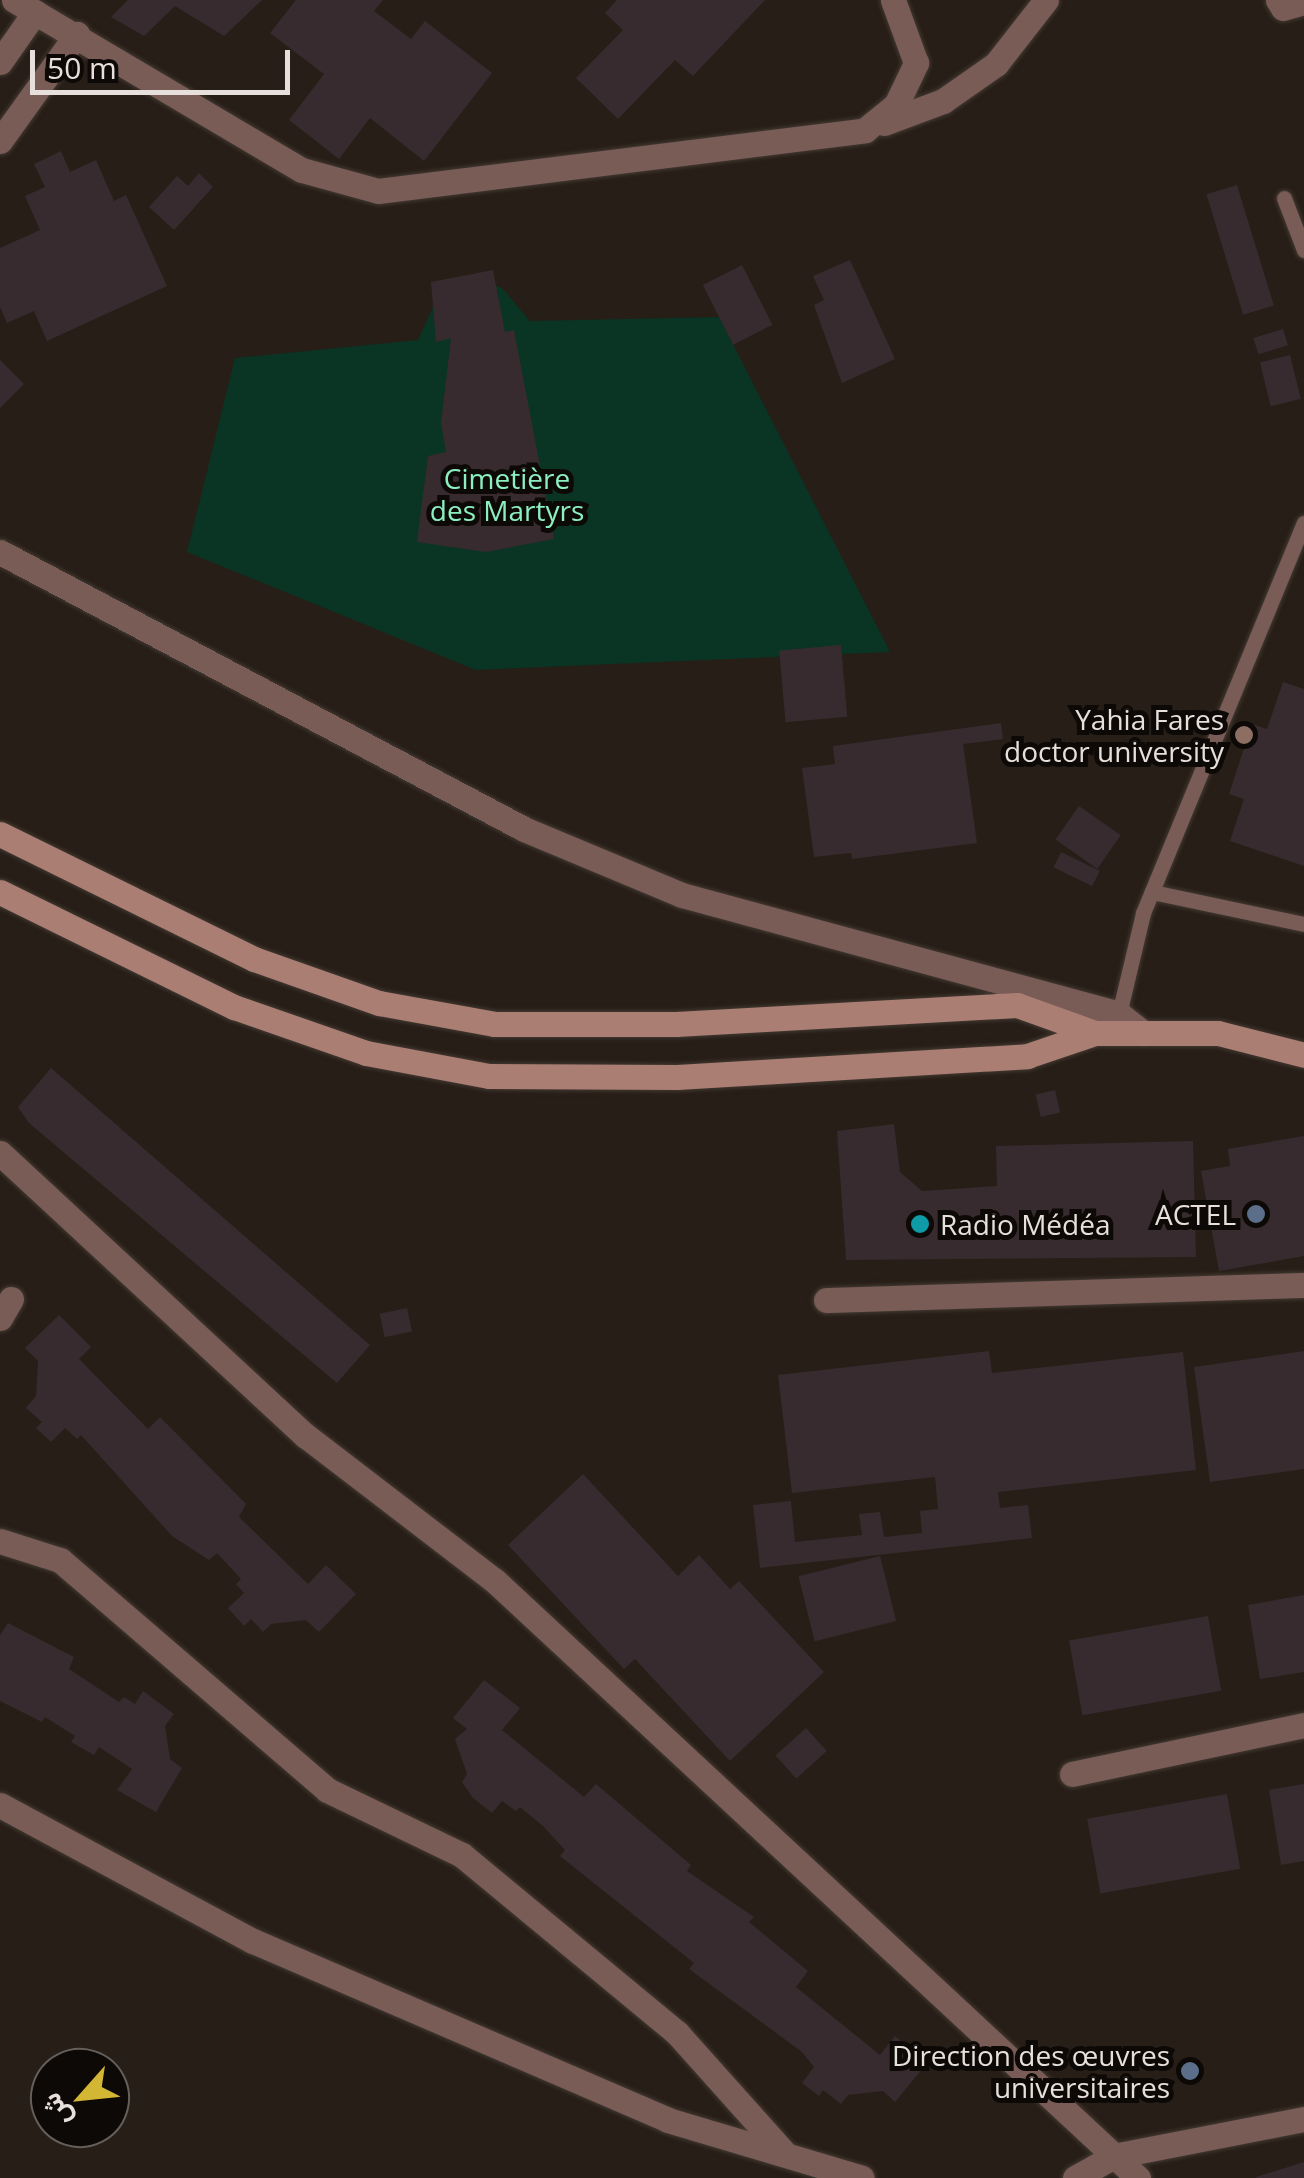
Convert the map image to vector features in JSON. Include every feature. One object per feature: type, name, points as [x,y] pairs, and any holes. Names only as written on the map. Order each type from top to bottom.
[{"type":"street","points":[[865,130],[896,105],[916,63],[893,0]]},
{"type":"street","points":[[0,62],[24,6],[302,170],[378,191],[865,130],[943,101],[996,64],[1046,0]]},
{"type":"street","points":[[1278,0],[1282,8],[1304,2]]},
{"type":"street","points":[[0,141],[77,34]]},
{"type":"street","points":[[0,552],[524,829],[682,895],[911,962],[1120,1014],[1143,1033]]},
{"type":"street","points":[[0,834],[254,959],[379,1003],[494,1024],[676,1024],[1017,1004],[1094,1033]]},
{"type":"street","points":[[0,892],[234,1008],[366,1054],[489,1076],[677,1077],[1027,1056],[1094,1033],[1218,1033],[1304,1055]]},
{"type":"street","points":[[0,1153],[306,1436],[494,1580],[1138,2178]]},
{"type":"street","points":[[826,1300],[1304,1285]]},
{"type":"street","points":[[0,1540],[60,1560],[328,1790],[462,1856],[677,2033],[785,2154]]},
{"type":"street","points":[[1072,1774],[1304,1725]]},
{"type":"street","points":[[0,1805],[253,1941],[668,2120],[862,2178]]},
{"type":"street","points":[[1075,2178],[1114,2156],[1304,2119]]},
{"type":"lane","points":[[1284,198],[1304,250]]},
{"type":"lane","points":[[1120,1014],[1152,892],[1298,547],[1304,524]]},
{"type":"lane","points":[[1152,892],[1304,924]]},
{"type":"green space","name":"Cimetière des Martyrs","points":[[477,277],[503,289],[530,321],[719,317],[890,652],[476,670],[187,552],[235,358],[418,340],[434,305]]},
{"type":"building","points":[[128,0],[262,0],[224,36],[175,6],[144,36],[111,17]]},
{"type":"building","points":[[296,0],[383,0],[374,11],[411,39],[425,21],[492,73],[424,161],[370,118],[339,159],[289,120],[324,74],[270,33]]},
{"type":"building","points":[[617,0],[765,0],[693,76],[675,60],[618,119],[576,78],[623,30],[605,13]]},
{"type":"building","points":[[61,151],[70,172],[96,160],[114,201],[126,195],[167,286],[47,341],[34,311],[7,323],[0,307],[0,248],[40,230],[25,196],[45,187],[34,164]]},
{"type":"building","points":[[199,173],[213,187],[174,230],[149,207],[177,176],[188,186]]},
{"type":"building","points":[[1237,185],[1274,305],[1243,315],[1206,194]]},
{"type":"building","points":[[850,260],[895,359],[842,383],[814,305],[824,300],[813,276]]},
{"type":"building","points":[[742,265],[772,325],[733,345],[703,285]]},
{"type":"building","points":[[493,270],[505,332],[514,330],[554,539],[486,552],[417,542],[428,456],[446,452],[441,423],[451,338],[436,342],[431,282]]},
{"type":"building","points":[[1283,329],[1288,345],[1258,354],[1253,338]]},
{"type":"building","points":[[1290,355],[1301,399],[1271,406],[1260,362]]},
{"type":"building","points":[[0,360],[24,384],[0,408]]},
{"type":"building","points":[[841,645],[847,717],[786,722],[779,650]]},
{"type":"building","points":[[1283,682],[1304,689],[1304,866],[1230,841],[1244,799],[1229,794],[1252,724],[1267,729]]},
{"type":"building","points":[[1001,723],[1003,739],[963,744],[977,843],[852,859],[851,853],[814,857],[802,768],[835,764],[833,746]]},
{"type":"building","points":[[1079,806],[1121,835],[1097,869],[1055,840]]},
{"type":"building","points":[[1061,852],[1100,871],[1092,886],[1054,867]]},
{"type":"building","points":[[51,1068],[370,1345],[337,1383],[29,1123],[18,1107]]},
{"type":"building","points":[[1055,1090],[1060,1112],[1041,1117],[1036,1094]]},
{"type":"building","points":[[894,1124],[900,1172],[922,1191],[997,1186],[996,1146],[1193,1141],[1196,1257],[846,1260],[837,1131]]},
{"type":"building","name":"ACTEL","points":[[1304,1136],[1304,1256],[1219,1271],[1201,1171],[1230,1166],[1228,1149]]},
{"type":"building","points":[[407,1308],[412,1331],[385,1337],[380,1314]]},
{"type":"building","points":[[59,1315],[91,1347],[79,1359],[148,1429],[160,1417],[246,1504],[239,1517],[308,1584],[326,1565],[356,1594],[319,1632],[306,1620],[271,1624],[263,1632],[251,1619],[244,1626],[228,1608],[244,1593],[236,1584],[241,1579],[217,1553],[209,1560],[172,1536],[81,1435],[77,1439],[65,1428],[51,1442],[36,1428],[42,1422],[26,1408],[36,1396],[38,1361],[25,1348]]},
{"type":"building","points":[[989,1351],[992,1373],[1183,1352],[1196,1470],[998,1492],[1000,1508],[1028,1505],[1032,1538],[760,1568],[753,1505],[791,1501],[795,1542],[862,1535],[859,1514],[880,1512],[884,1537],[922,1533],[920,1511],[938,1509],[935,1477],[792,1493],[778,1375]]},
{"type":"building","points":[[1304,1351],[1304,1469],[1210,1482],[1194,1367]]},
{"type":"building","points":[[583,1474],[678,1576],[699,1555],[730,1589],[739,1581],[824,1672],[730,1761],[635,1659],[624,1669],[508,1545]]},
{"type":"building","points":[[880,1556],[896,1621],[815,1641],[798,1576]]},
{"type":"building","points":[[1304,1595],[1304,1672],[1260,1679],[1248,1605]]},
{"type":"building","points":[[1208,1616],[1221,1691],[1082,1715],[1069,1640]]},
{"type":"building","points":[[8,1623],[74,1657],[69,1669],[119,1702],[124,1697],[135,1704],[143,1691],[174,1714],[165,1726],[170,1759],[182,1768],[156,1812],[117,1790],[132,1769],[99,1747],[94,1755],[71,1742],[75,1736],[45,1717],[42,1722],[0,1701],[0,1635]]},
{"type":"building","points":[[484,1680],[520,1708],[502,1730],[584,1797],[596,1784],[691,1865],[687,1871],[754,1917],[749,1922],[808,1971],[796,1987],[880,2055],[895,2036],[927,2063],[895,2102],[883,2091],[848,2095],[841,2104],[823,2090],[819,2096],[802,2083],[814,2067],[802,2052],[689,1969],[694,1963],[560,1856],[565,1850],[543,1826],[520,1807],[516,1811],[502,1801],[492,1813],[473,1798],[462,1782],[467,1774],[455,1739],[467,1729],[453,1718]]},
{"type":"building","points":[[806,1728],[827,1751],[796,1778],[776,1755]]},
{"type":"building","points":[[1304,1784],[1304,1861],[1281,1865],[1269,1790]]},
{"type":"building","points":[[1227,1794],[1240,1869],[1100,1894],[1087,1819]]},
{"type":"building","points":[[1304,2162],[1304,2178],[1256,2178],[1256,2177]]},
{"type":"place","name":"Yahia Fares doctor university","points":[[1244,735]]},
{"type":"place","name":"ACTEL","points":[[1256,1214]]},
{"type":"place","name":"Radio Médéa","points":[[920,1224]]},
{"type":"place","name":"Direction des œuvres universitaires","points":[[1190,2071]]}]
